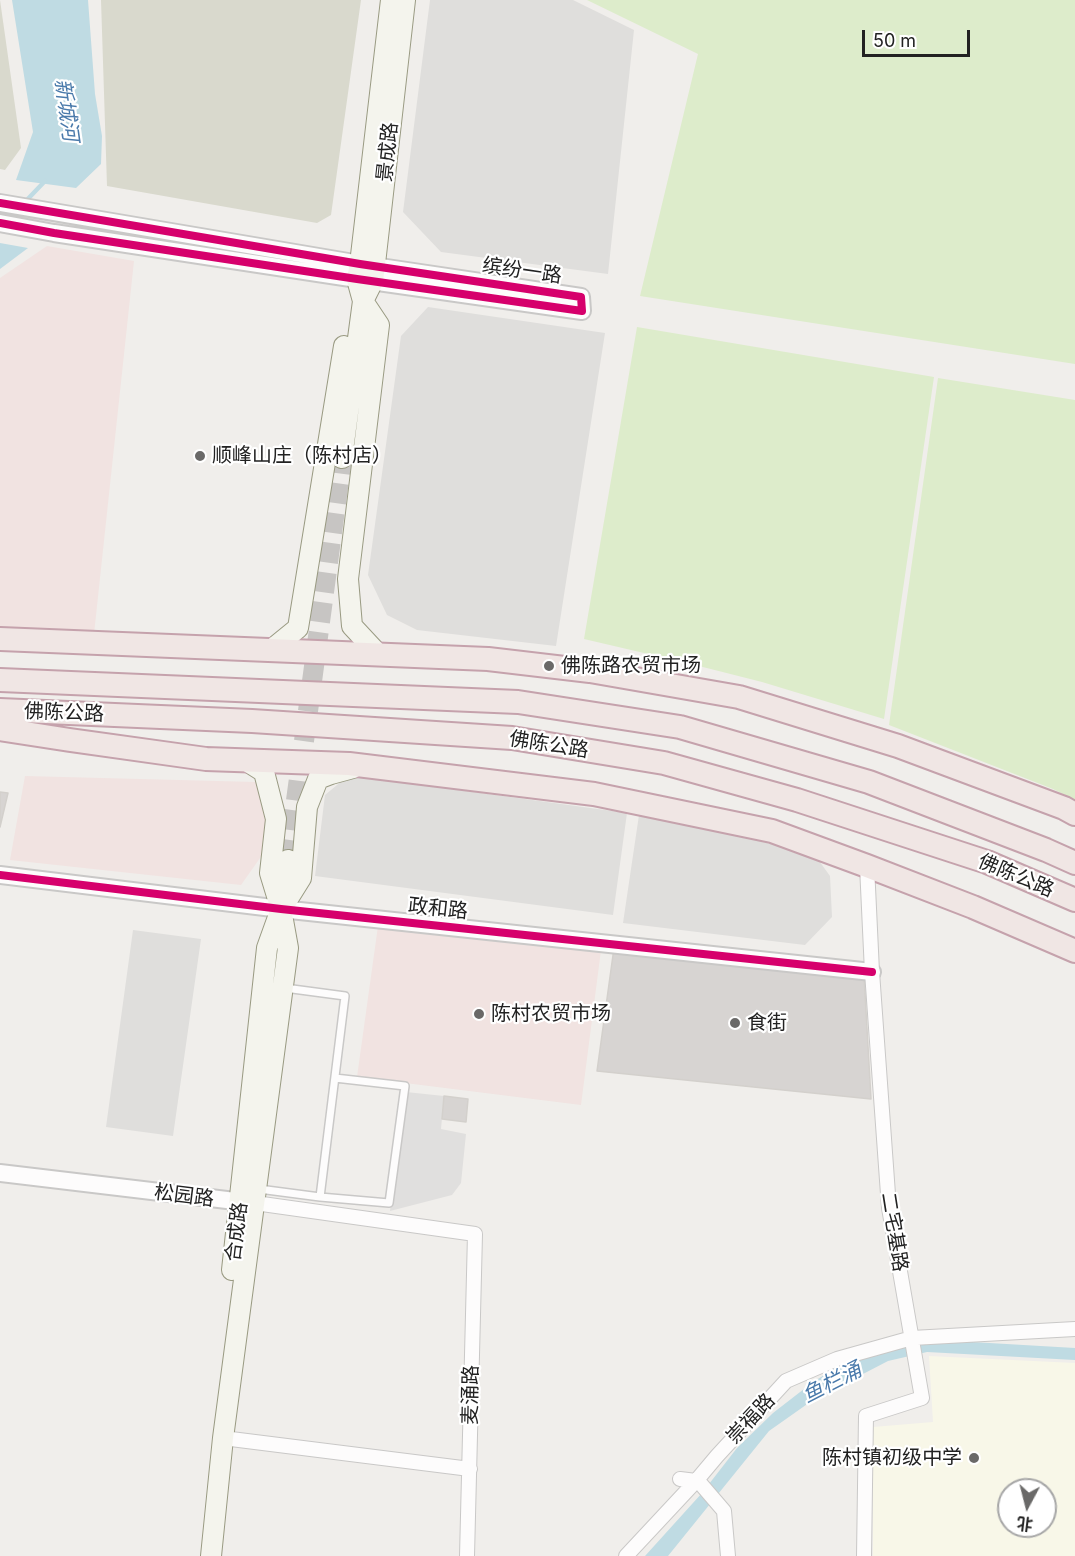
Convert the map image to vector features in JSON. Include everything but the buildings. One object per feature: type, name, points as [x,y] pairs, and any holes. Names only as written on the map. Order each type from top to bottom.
[{"type":"highway","points":[[0,639],[488,659],[590,671],[739,698],[898,746],[1075,814]]},
{"type":"highway","name":"佛陈公路","points":[[0,680],[518,702],[680,727],[869,782],[1075,863]]},
{"type":"highway","name":"佛陈公路","points":[[0,710],[252,721],[512,738],[664,763],[797,800],[987,862],[1075,900]]},
{"type":"highway","points":[[0,729],[206,759],[349,764],[594,794],[772,831],[973,907],[1075,951]]},
{"type":"main road","name":"景成路","points":[[342,458],[366,273],[391,0]]},
{"type":"main road","name":"景成路","points":[[366,273],[405,0]]},
{"type":"main road","points":[[271,650],[298,628],[348,319],[363,301],[379,325],[348,579],[352,626],[380,655]]},
{"type":"main road","points":[[245,760],[264,772],[276,819],[270,873],[281,909]]},
{"type":"main road","points":[[281,909],[301,878],[307,807],[318,779],[366,766]]},
{"type":"main road","name":"合成路","points":[[211,1556],[250,1198],[267,948],[281,909],[288,860]]},
{"type":"main road","name":"合成路","points":[[199,1556],[288,948],[281,909]]},
{"type":"street","name":"缤纷一路","points":[[0,203],[366,273],[582,311],[581,297],[366,273],[54,233],[0,223]]},
{"type":"street","name":"二宅基路","points":[[864,1556],[866,1416],[922,1398],[888,1209],[867,866]]},
{"type":"street","name":"政和路","points":[[0,875],[281,909],[872,972]]},
{"type":"street","name":"松园路","points":[[0,1173],[250,1198],[475,1234]]},
{"type":"street","name":"麦涌路","points":[[467,1556],[475,1234]]},
{"type":"street","name":"崇福路","points":[[626,1556],[698,1482],[717,1456],[786,1381],[837,1359],[912,1338],[1075,1329]]},
{"type":"street","points":[[223,1438],[470,1469]]},
{"type":"street","points":[[680,1479],[698,1482],[724,1511],[728,1556]]},
{"type":"lane","points":[[282,988],[345,996],[320,1197]]},
{"type":"lane","points":[[250,1198],[320,1197],[389,1203],[405,1086],[335,1078]]},
{"type":"shaded area","points":[[0,0],[21,148],[5,170],[0,169]]},
{"type":"shaded area","points":[[101,0],[361,0],[331,215],[317,223],[107,186]]},
{"type":"shaded area","points":[[430,0],[573,0],[634,30],[608,274],[441,252],[403,212]]},
{"type":"shaded area","points":[[47,246],[134,261],[94,634],[0,630],[0,278]]},
{"type":"shaded area","points":[[428,307],[605,333],[556,646],[417,630],[387,615],[368,575],[401,336]]},
{"type":"shaded area","points":[[25,776],[256,782],[266,804],[265,851],[241,885],[10,860]]},
{"type":"shaded area","points":[[364,777],[627,813],[613,915],[315,876],[325,795],[343,780]]},
{"type":"shaded area","points":[[639,815],[798,849],[817,858],[830,876],[832,917],[805,945],[623,923]]},
{"type":"shaded area","name":"陈村农贸市场","points":[[378,926],[601,950],[581,1105],[357,1077]]},
{"type":"shaded area","points":[[133,930],[201,939],[173,1136],[106,1127]]},
{"type":"shaded area","points":[[406,1092],[444,1096],[441,1129],[466,1134],[461,1183],[452,1195],[390,1211]]},
{"type":"shaded area","name":"陈村镇初级中学","points":[[929,1356],[1075,1363],[1075,1556],[873,1556],[873,1427],[933,1422]]},
{"type":"green space","points":[[587,0],[1075,0],[1075,364],[640,296],[698,54]]},
{"type":"green space","points":[[637,327],[934,377],[884,719],[762,682],[584,639]]},
{"type":"green space","points":[[938,378],[1075,400],[1075,800],[1053,789],[889,725]]},
{"type":"water","points":[[12,0],[88,0],[95,94],[102,136],[101,164],[76,188],[16,180],[33,132]]},
{"type":"water","points":[[0,243],[28,248],[0,269]]},
{"type":"water","name":"鱼栏涌","points":[[955,1341],[1075,1348],[1075,1360],[927,1352],[888,1361],[813,1400],[769,1431],[668,1556],[645,1556],[702,1493],[737,1448],[773,1413],[813,1382],[842,1364],[893,1347]]},
{"type":"waterway","name":"新城河","points":[[24,203],[45,181]]},
{"type":"tunnel","points":[[288,860],[342,458]]},
{"type":"cycle path","points":[[0,203],[360,264],[581,297],[582,311],[357,279],[0,223]]},
{"type":"cycle path","points":[[0,875],[281,909],[872,972]]},
{"type":"place","name":"顺峰山庄（陈村店）","points":[[200,456]]},
{"type":"place","name":"佛陈路农贸市场","points":[[549,666]]},
{"type":"place","name":"陈村农贸市场","points":[[479,1014]]},
{"type":"place","name":"食街","points":[[735,1023]]},
{"type":"place","name":"陈村镇初级中学","points":[[974,1458]]}]
